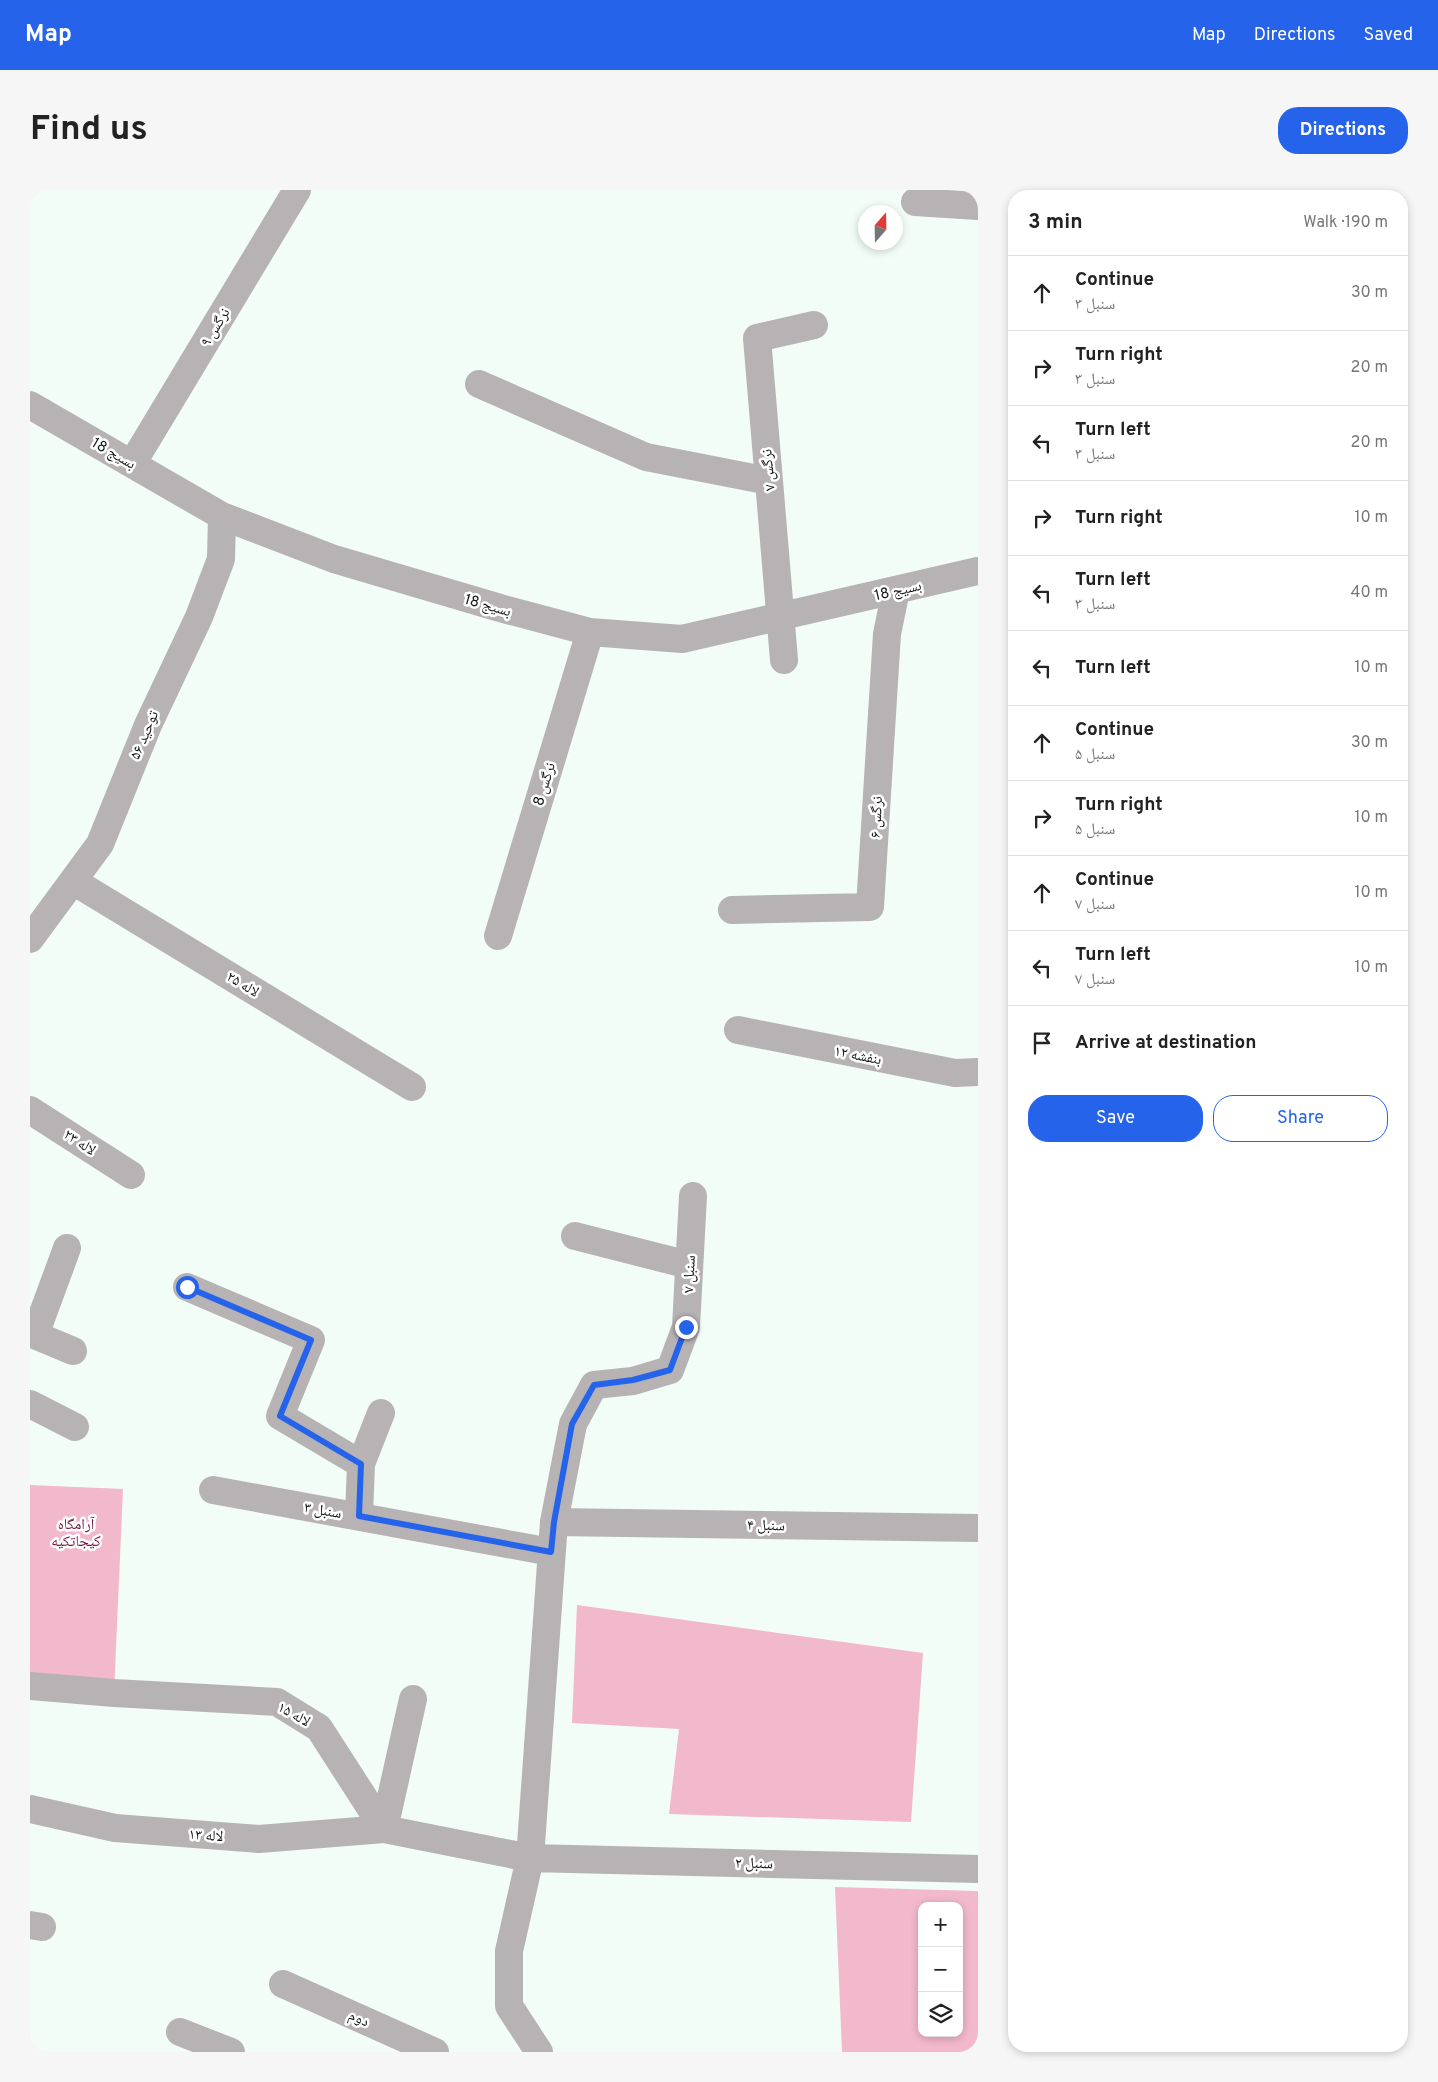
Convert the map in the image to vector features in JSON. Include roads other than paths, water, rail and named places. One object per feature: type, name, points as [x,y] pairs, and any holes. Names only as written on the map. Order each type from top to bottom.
[{"type":"street","name":"نرگس ۹","points":[[132,464],[297,190]]},
{"type":"street","points":[[915,202],[978,206]]},
{"type":"street","name":"نرگس ۷","points":[[784,660],[757,338],[814,325]]},
{"type":"street","points":[[479,384],[646,457],[769,481]]},
{"type":"street","name":"بسیج 18","points":[[30,405],[222,516],[334,559],[500,608],[590,632],[682,640],[978,571]]},
{"type":"street","name":"توحید ۵۶","points":[[30,940],[100,844],[148,725],[199,617],[221,559],[222,516]]},
{"type":"street","name":"نرگس ۶","points":[[732,910],[870,907],[887,634],[896,590]]},
{"type":"street","name":"نرگس 8","points":[[498,936],[590,632]]},
{"type":"street","name":"لاله ۲۵","points":[[73,881],[412,1087]]},
{"type":"street","name":"بنفشه ۱۲","points":[[738,1030],[954,1073],[978,1072]]},
{"type":"street","name":"لاله ۲۳","points":[[30,1110],[131,1175]]},
{"type":"street","name":"سنبل ۷","points":[[554,1522],[572,1424],[594,1385],[633,1380],[670,1370],[686,1327],[693,1196]]},
{"type":"street","points":[[575,1236],[689,1265]]},
{"type":"street","points":[[67,1248],[32,1334],[73,1351]]},
{"type":"street","points":[[187,1287],[311,1340],[280,1416],[361,1464]]},
{"type":"street","points":[[30,1404],[74,1427]]},
{"type":"street","points":[[359,1516],[361,1464],[381,1413]]},
{"type":"street","name":"سنبل ۳","points":[[213,1490],[551,1552]]},
{"type":"street","points":[[539,2052],[510,2006],[509,1951],[530,1858],[554,1522]]},
{"type":"street","name":"سنبل ۴","points":[[554,1522],[975,1523]]},
{"type":"street","name":"لاله ۱۵","points":[[30,1686],[114,1693],[277,1702],[319,1728],[384,1829]]},
{"type":"street","points":[[414,1699],[384,1829],[530,1858]]},
{"type":"street","name":"لاله ۱۳","points":[[30,1809],[115,1828],[259,1839],[384,1829]]},
{"type":"street","name":"سنبل ۲","points":[[530,1858],[978,1869]]},
{"type":"street","name":"دوم","points":[[284,1984],[434,2052]]},
{"type":"street","points":[[180,2032],[231,2052]]},
{"type":"park label","name":"آرامگاه کیجاتکیه","points":[[76,1532]]}]
